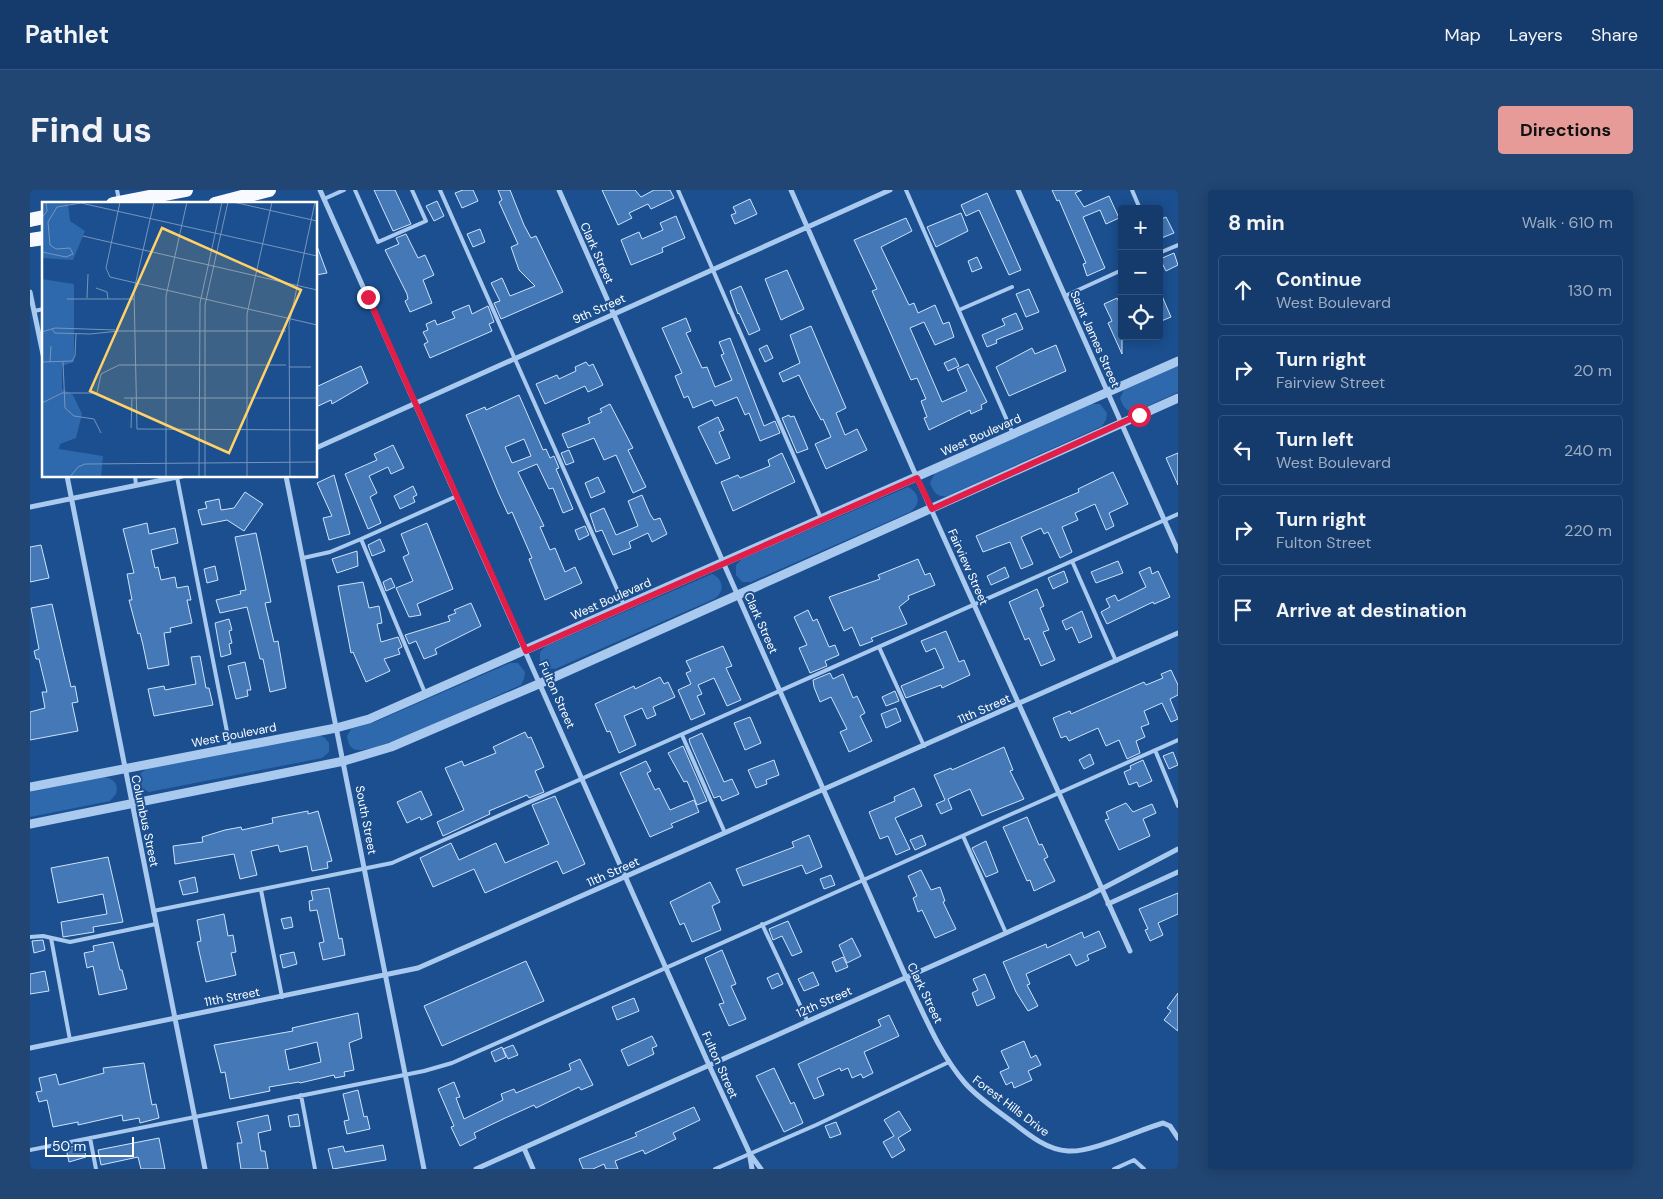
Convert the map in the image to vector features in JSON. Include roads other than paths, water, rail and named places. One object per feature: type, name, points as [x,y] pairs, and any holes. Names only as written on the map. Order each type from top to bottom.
[{"type":"highway","points":[[116,199],[186,190]]},
{"type":"highway","points":[[232,200],[269,190]]},
{"type":"street","name":"Fulton Street","points":[[320,190],[709,1064],[750,1154],[761,1169]]},
{"type":"street","name":"Clark Street","points":[[559,190],[906,977],[949,1062]]},
{"type":"street","name":"Fairview Street","points":[[791,190],[917,478],[1130,951]]},
{"type":"street","name":"9th Street","points":[[318,447],[890,190]]},
{"type":"street","name":"Saint James Street","points":[[1018,190],[1178,551]]},
{"type":"street","points":[[30,292],[42,349]]},
{"type":"street","name":"West Boulevard","points":[[30,787],[336,728],[369,719],[1178,361]]},
{"type":"street","points":[[30,824],[344,761],[390,747],[541,683],[1178,398]]},
{"type":"street","name":"Columbus Street","points":[[67,478],[124,770],[205,1169]]},
{"type":"street","points":[[30,507],[174,478]]},
{"type":"street","name":"South Street","points":[[286,478],[366,870],[424,1169]]},
{"type":"street","name":"11th Street","points":[[30,1048],[386,977],[434,962],[1178,633]]},
{"type":"street","name":"12th Street","points":[[476,1169],[1006,933],[1178,849]]},
{"type":"street","points":[[1108,904],[1178,872]]},
{"type":"street","name":"Forest Hills Drive","points":[[949,1062],[964,1082],[980,1098],[1051,1148],[1069,1151],[1085,1148],[1163,1123],[1170,1126],[1178,1138]]},
{"type":"street","points":[[524,1148],[533,1169]]},
{"type":"street","name":"Fulton Street","points":[[750,1154],[752,1169]]},
{"type":"lane","points":[[324,199],[344,190]]},
{"type":"lane","points":[[355,190],[378,242],[426,221],[412,190]]},
{"type":"lane","points":[[440,190],[625,607]]},
{"type":"lane","points":[[678,190],[822,520]]},
{"type":"lane","points":[[906,190],[1013,434]]},
{"type":"lane","points":[[1132,190],[1138,205]]},
{"type":"lane","points":[[1163,251],[1178,245]]},
{"type":"lane","points":[[1065,296],[1118,272]]},
{"type":"lane","points":[[959,310],[1012,287]]},
{"type":"lane","points":[[34,311],[42,309]]},
{"type":"lane","points":[[134,478],[136,485]]},
{"type":"lane","points":[[180,478],[230,749]]},
{"type":"lane","points":[[303,558],[330,552],[361,540],[457,496]]},
{"type":"lane","points":[[153,911],[366,870],[392,863],[1178,514]]},
{"type":"lane","points":[[361,540],[426,695]]},
{"type":"lane","points":[[1072,561],[1116,661]]},
{"type":"lane","points":[[879,647],[924,746]]},
{"type":"lane","points":[[682,735],[725,833]]},
{"type":"lane","points":[[30,1150],[452,1063],[1178,740]]},
{"type":"lane","points":[[1155,750],[1178,806]]},
{"type":"lane","points":[[963,836],[1006,933]]},
{"type":"lane","points":[[261,890],[282,997]]},
{"type":"lane","points":[[30,937],[51,938],[70,942],[156,924]]},
{"type":"lane","points":[[762,924],[807,1020]]},
{"type":"lane","points":[[51,938],[70,1040]]},
{"type":"lane","points":[[715,1169],[833,1118],[949,1062]]},
{"type":"lane","points":[[300,1095],[315,1169]]},
{"type":"lane","points":[[90,1138],[96,1169]]},
{"type":"lane","points":[[1114,1169],[1134,1160],[1144,1169]]}]
